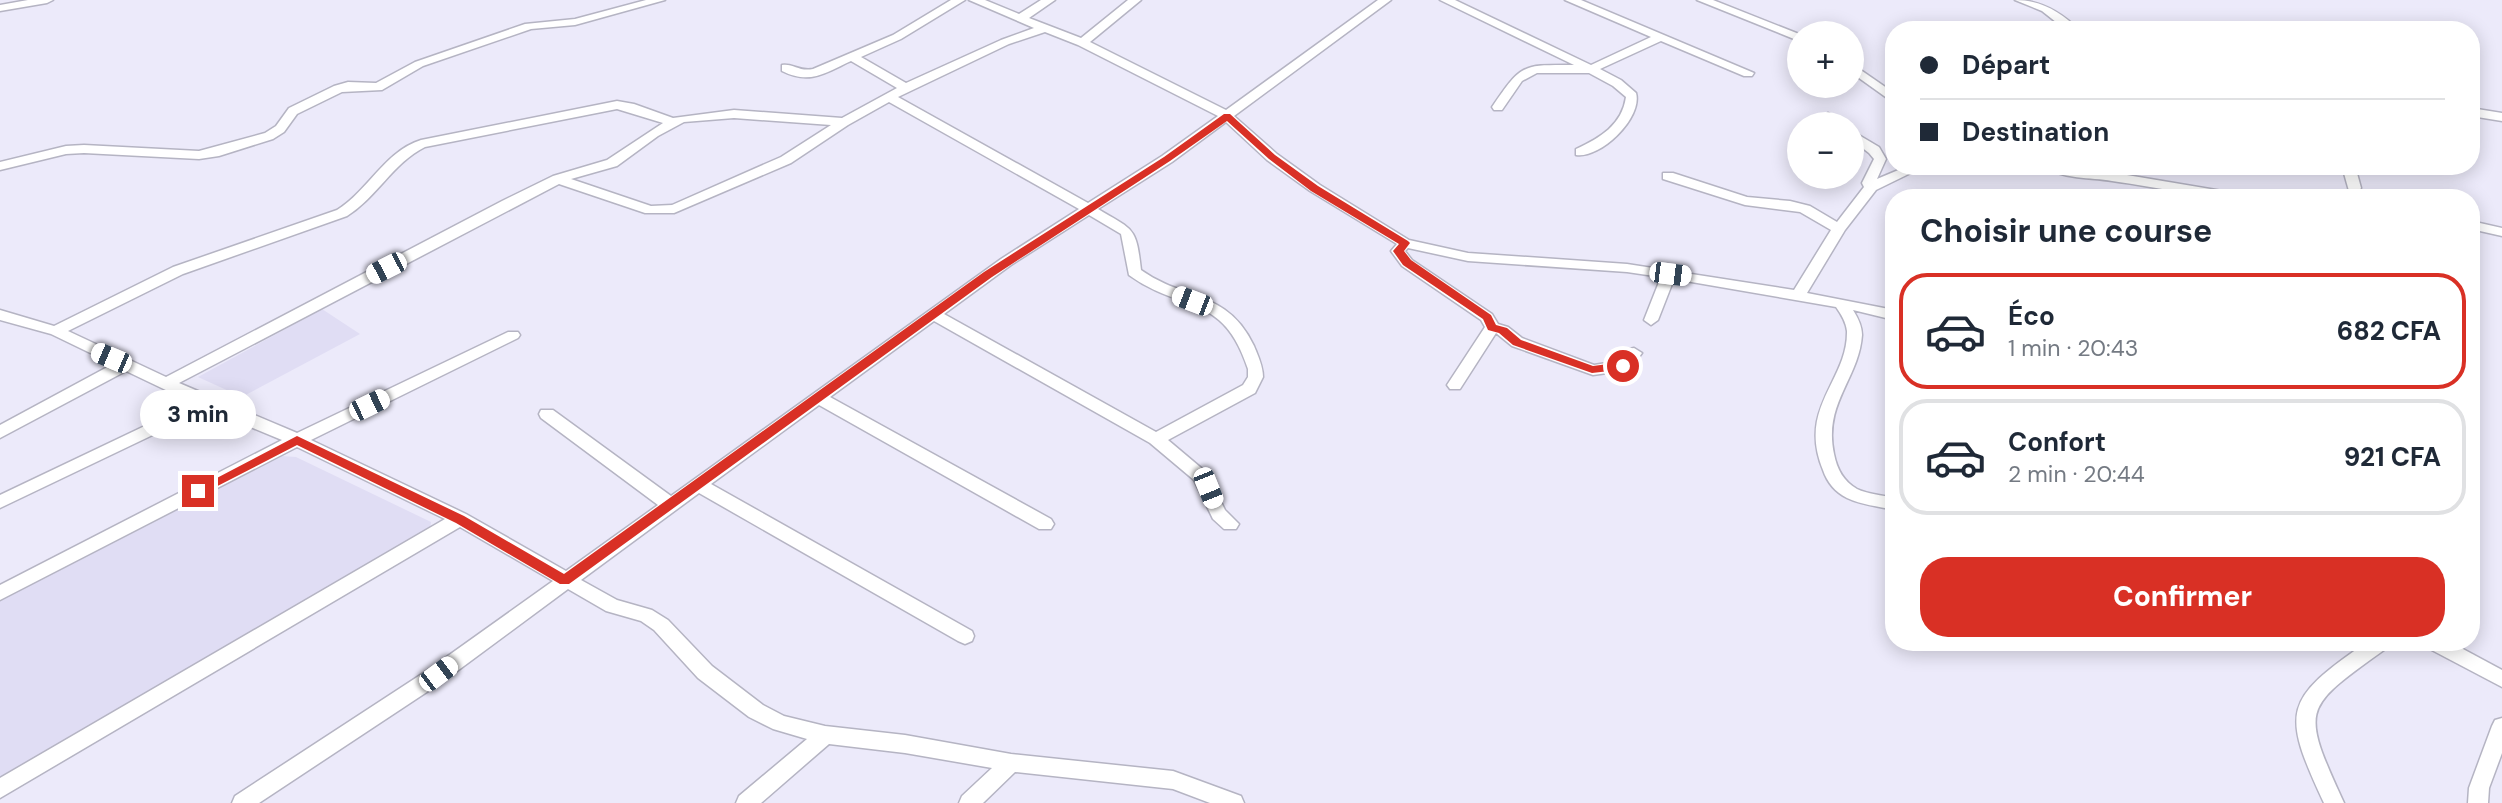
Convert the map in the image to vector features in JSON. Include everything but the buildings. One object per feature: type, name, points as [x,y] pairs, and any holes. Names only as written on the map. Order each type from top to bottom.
[{"type":"street","points":[[0,8],[47,0]]},
{"type":"street","points":[[0,166],[66,150],[199,155],[214,153],[276,132],[293,111],[338,89],[348,86],[379,87],[419,64],[529,26],[575,22],[659,0]]},
{"type":"street","points":[[786,68],[800,75],[809,75],[897,37],[959,0]]},
{"type":"street","points":[[975,0],[1082,43],[1227,116],[1272,157],[1315,188],[1405,243],[1468,257],[1670,274],[1841,303],[1885,314]]},
{"type":"street","points":[[1022,17],[1049,0]]},
{"type":"street","points":[[1082,43],[1135,0]]},
{"type":"street","points":[[242,803],[438,674],[933,314],[1167,159],[1385,0]]},
{"type":"street","points":[[1446,0],[1591,69],[1617,83],[1632,96],[1632,110],[1621,126],[1581,152]]},
{"type":"street","points":[[1571,0],[1748,73]]},
{"type":"street","points":[[1703,0],[1734,5],[1787,32]]},
{"type":"street","points":[[2021,0],[2046,9],[2061,21]]},
{"type":"street","points":[[558,180],[650,210],[674,209],[786,160],[844,122],[906,88],[1006,42],[1045,28]]},
{"type":"street","points":[[1498,107],[1518,78],[1535,69],[1591,69],[1660,37]]},
{"type":"street","points":[[853,57],[906,88]]},
{"type":"street","points":[[1864,77],[1885,92]]},
{"type":"street","points":[[889,97],[1042,181],[1127,233],[1130,237],[1134,272],[1145,281],[1229,318],[1241,334],[1258,375],[1249,389],[1156,439]]},
{"type":"street","points":[[56,331],[104,305],[198,262],[340,214],[363,198],[402,153],[421,144],[617,105],[672,122]]},
{"type":"street","points":[[2480,113],[2502,117]]},
{"type":"street","points":[[169,382],[558,180],[612,163],[672,122],[695,116],[734,114],[844,122]]},
{"type":"street","points":[[1864,143],[1874,150],[1880,159],[1871,187]]},
{"type":"street","points":[[1798,296],[1839,229],[1871,187],[1898,175]]},
{"type":"street","points":[[2097,175],[2186,189]]},
{"type":"street","points":[[2350,175],[2354,188]]},
{"type":"street","points":[[1668,176],[1745,201],[1805,209],[1839,229]]},
{"type":"street","points":[[2480,227],[2502,232]]},
{"type":"street","points":[[1405,243],[1398,251],[1407,262],[1487,317],[1492,327],[1503,330],[1517,342],[1592,370],[1623,366],[1634,353]]},
{"type":"street","points":[[1651,320],[1670,274]]},
{"type":"street","points":[[1841,303],[1854,327],[1849,356],[1830,398],[1826,415],[1824,439],[1827,461],[1838,481],[1851,493],[1885,502]]},
{"type":"street","points":[[933,314],[1156,439],[1200,477],[1219,514],[1230,524]]},
{"type":"street","points":[[0,315],[56,331],[169,382],[208,403],[297,440],[460,519],[612,606],[633,610],[661,625],[705,672],[756,712],[780,723],[825,734],[905,744],[1011,763],[1173,780],[1234,803]]},
{"type":"street","points":[[1455,385],[1492,327]]},
{"type":"street","points":[[0,593],[297,440],[513,335]]},
{"type":"street","points":[[0,432],[126,364]]},
{"type":"street","points":[[817,397],[1045,524]]},
{"type":"street","points":[[0,502],[208,403]]},
{"type":"street","points":[[547,414],[671,505]]},
{"type":"street","points":[[699,485],[965,636]]},
{"type":"street","points":[[0,789],[460,519]]},
{"type":"street","points":[[2334,803],[2310,753],[2305,718],[2315,692],[2369,651]]},
{"type":"street","points":[[2450,651],[2502,679]]},
{"type":"street","points":[[2478,803],[2479,788],[2502,726]]},
{"type":"street","points":[[746,803],[825,734]]},
{"type":"street","points":[[969,803],[1011,763]]},
{"type":"shaded area","points":[[322,309],[360,334],[242,397],[198,377]]},
{"type":"shaded area","points":[[282,456],[296,457],[431,522],[430,529],[0,779],[0,601]]},
{"type":"route","points":[[198,491],[297,440],[460,519],[565,581],[988,275],[1167,159],[1227,116],[1272,157],[1315,188],[1405,243],[1398,251],[1407,262],[1487,317],[1492,327],[1503,330],[1517,342],[1592,370],[1623,366]]}]
